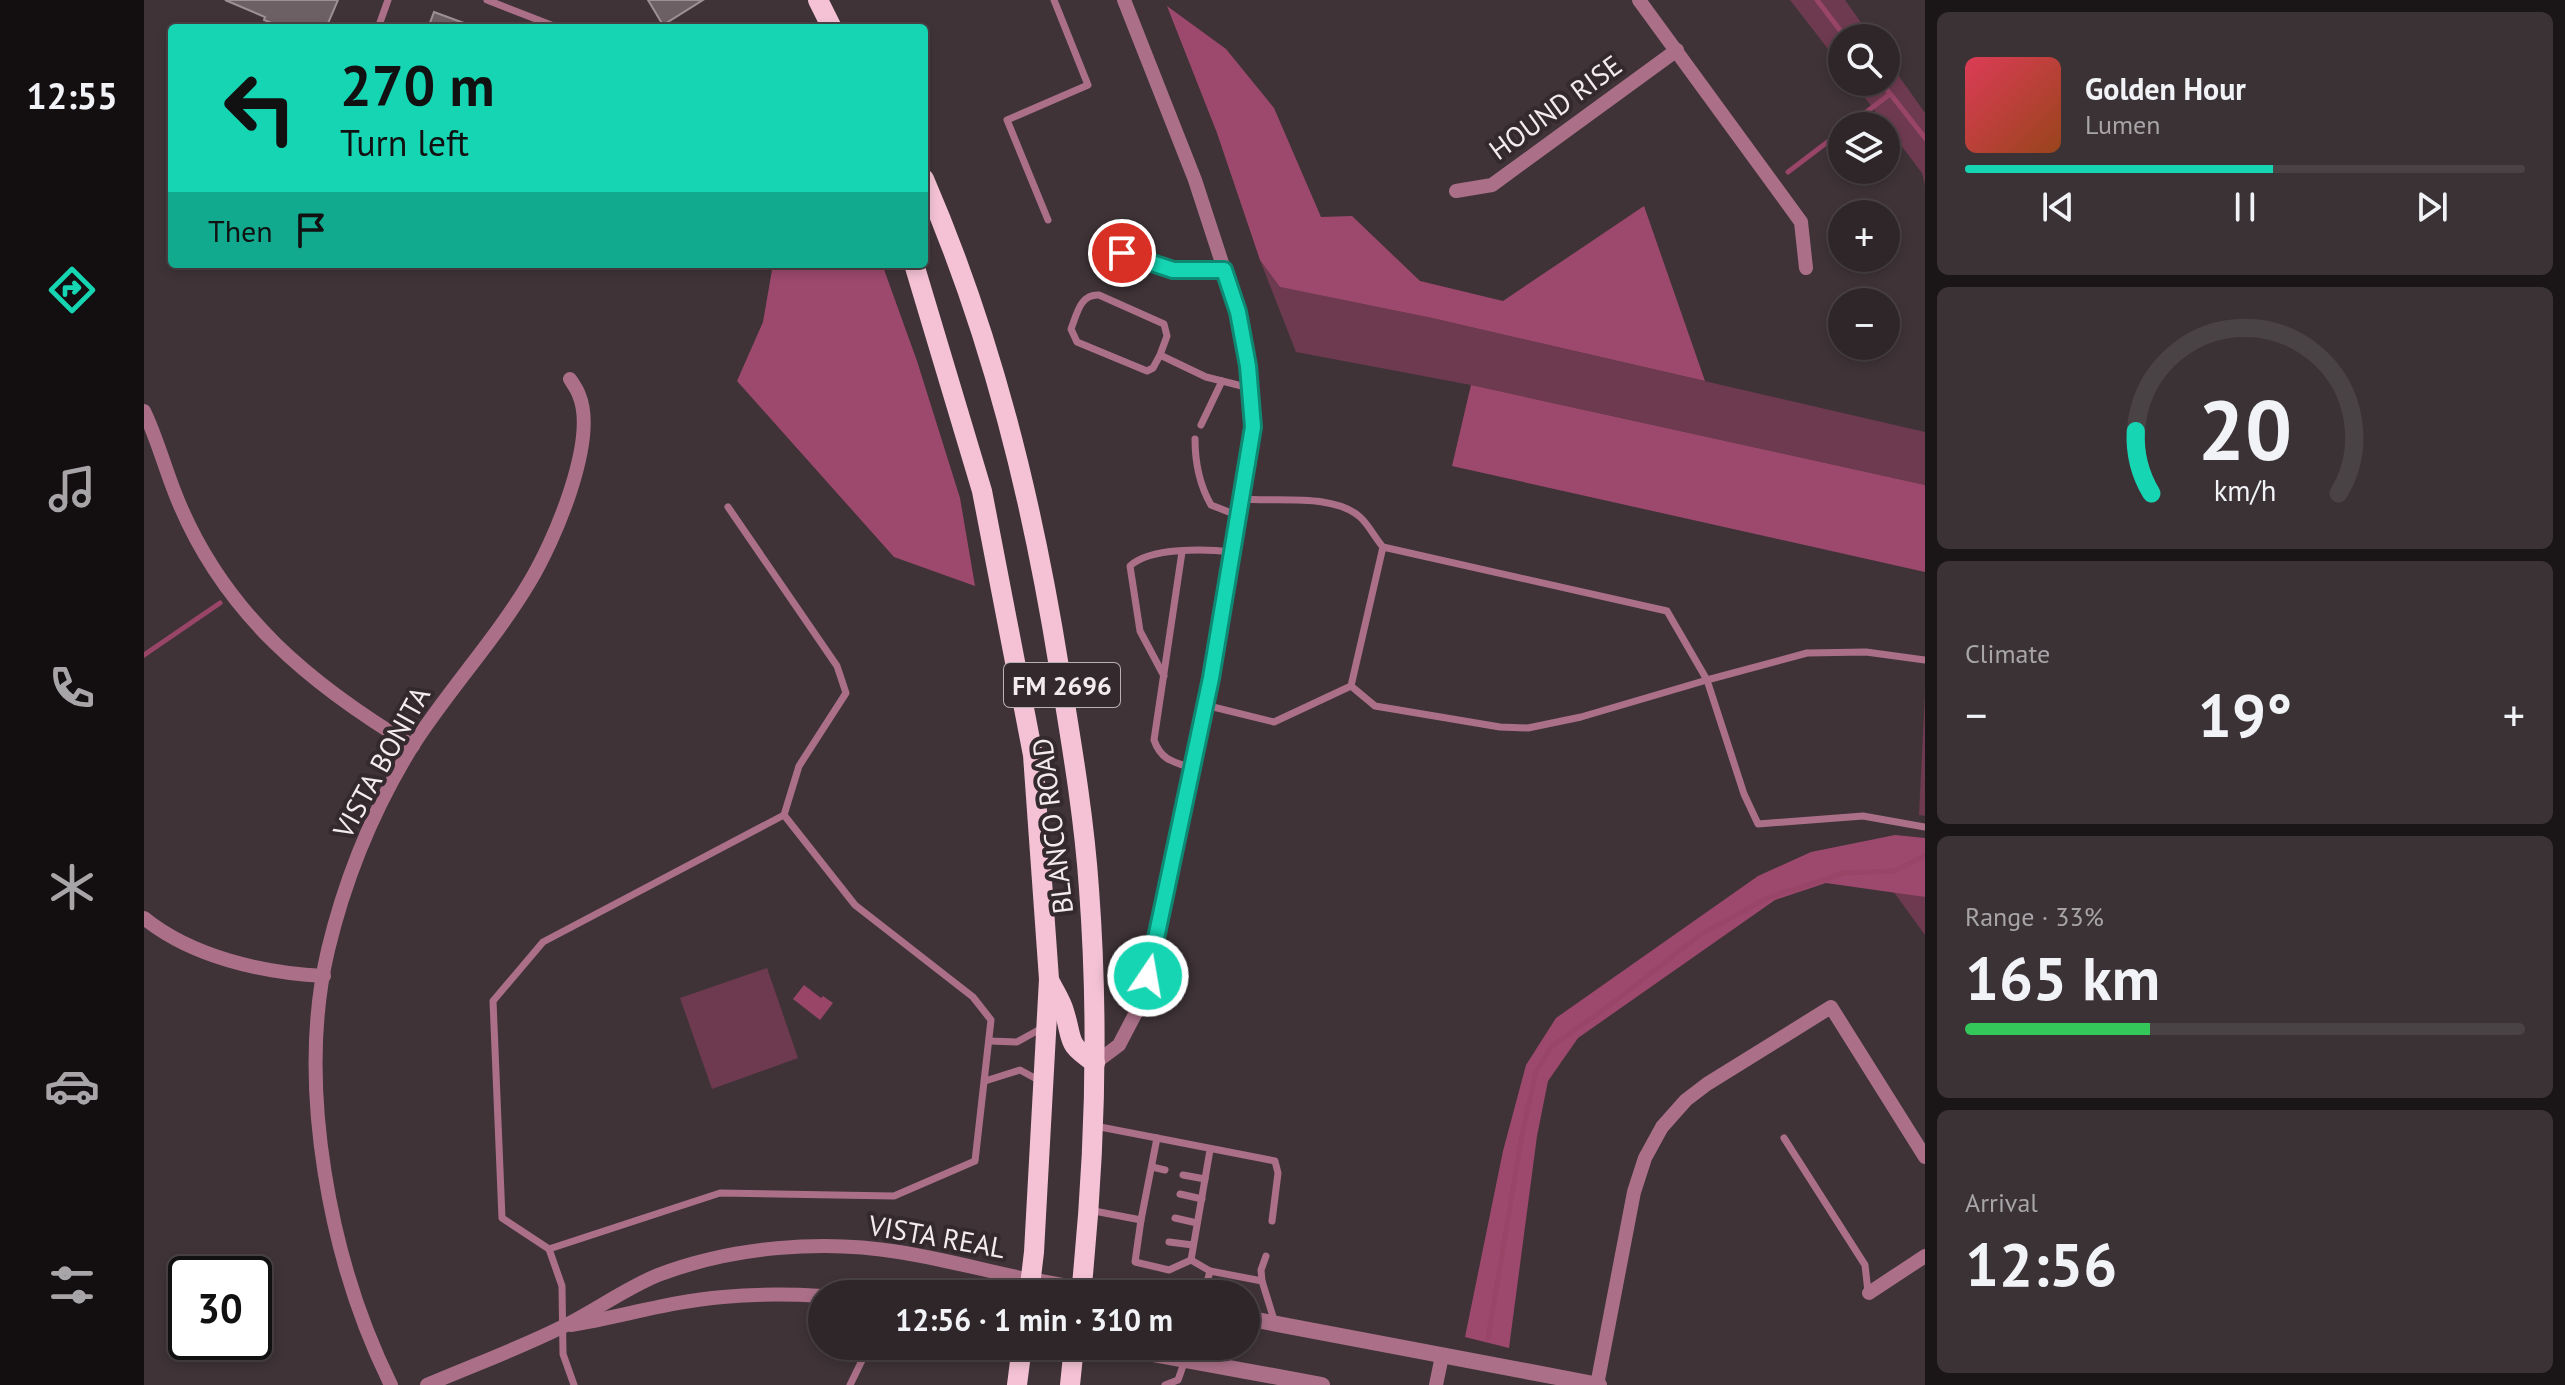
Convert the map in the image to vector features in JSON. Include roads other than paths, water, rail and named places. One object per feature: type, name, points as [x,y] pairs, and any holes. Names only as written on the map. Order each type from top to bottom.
[{"type":"main road","points":[[818,0],[830,24]]},
{"type":"main road","name":"BLANCO ROAD","points":[[928,189],[991,357],[1024,481],[1047,591],[1089,887],[1095,1063],[1082,1280]]},
{"type":"main road","name":"BLANCO ROAD","points":[[915,268],[982,491],[1033,755],[1049,979],[1030,1280]]},
{"type":"main road","points":[[1049,979],[1064,1011],[1068,1037],[1075,1049],[1095,1063]]},
{"type":"main road","points":[[1017,1385],[1020,1360]]},
{"type":"main road","points":[[1070,1385],[1073,1360]]},
{"type":"street","points":[[1095,1063],[1119,1045],[1143,999],[1205,705],[1253,427],[1238,312],[1195,180],[1124,0]]},
{"type":"street","points":[[1639,0],[1801,222],[1806,268]]},
{"type":"street","name":"HOUND RISE","points":[[1456,191],[1492,185],[1677,50]]},
{"type":"street","name":"VISTA BONITA","points":[[391,1385],[375,1353],[345,1266],[324,1161],[316,1097],[316,1019],[327,951],[360,847],[413,746],[454,684],[529,583],[549,546],[577,472],[584,427],[580,396],[570,379]]},
{"type":"street","points":[[144,411],[179,504],[224,584],[256,624],[292,661],[331,694],[413,746]]},
{"type":"street","points":[[144,918],[184,942],[250,967],[324,976]]},
{"type":"street","points":[[1260,1320],[1598,1385],[1634,1192],[1645,1158],[1662,1127],[1686,1100],[1707,1084],[1831,1007],[1925,1157]]},
{"type":"street","name":"VISTA REAL","points":[[427,1385],[562,1327],[618,1294],[661,1274],[722,1258],[786,1247],[898,1251],[1004,1280]]},
{"type":"street","points":[[1869,1293],[1925,1256]]},
{"type":"street","name":"VISTA REAL","points":[[562,1327],[723,1296],[808,1296]]},
{"type":"street","points":[[1436,1385],[1442,1356]]},
{"type":"street","points":[[1211,1360],[1277,1381],[1322,1385]]},
{"type":"lane","points":[[379,24],[388,0]]},
{"type":"lane","points":[[487,0],[549,24]]},
{"type":"lane","points":[[1048,220],[1007,120],[1088,85],[1054,0]]},
{"type":"lane","points":[[1096,244],[1173,270],[1224,270]]},
{"type":"lane","points":[[1099,295],[1164,324],[1167,336],[1160,355],[1153,368],[1147,371],[1077,342],[1071,329],[1084,299],[1099,295]]},
{"type":"lane","points":[[1160,355],[1206,377],[1250,388]]},
{"type":"lane","points":[[1201,425],[1222,381]]},
{"type":"lane","points":[[1195,439],[1195,464],[1202,489],[1211,505],[1239,516]]},
{"type":"lane","points":[[1242,499],[1342,505],[1361,518],[1383,547],[1667,611],[1707,680],[1744,794],[1758,824],[1863,816],[1925,827]]},
{"type":"lane","points":[[574,1385],[563,1354],[562,1286],[549,1249],[502,1218],[493,1001],[543,942],[784,815],[799,766],[846,693],[837,666],[728,507]]},
{"type":"lane","points":[[1351,686],[1383,547]]},
{"type":"lane","points":[[1164,676],[1140,631],[1130,566],[1143,556],[1207,549],[1233,552]]},
{"type":"lane","points":[[1182,552],[1154,740],[1165,759],[1192,768]]},
{"type":"lane","points":[[1351,686],[1375,706],[1500,727],[1528,728],[1581,717],[1807,653],[1866,652],[1925,660]]},
{"type":"lane","points":[[1205,705],[1274,722],[1351,686]]},
{"type":"lane","points":[[549,1249],[720,1193],[894,1196],[975,1161],[991,1020],[973,997],[855,905],[784,815]]},
{"type":"lane","points":[[989,1041],[1017,1042],[1046,1026]]},
{"type":"lane","points":[[985,1081],[1020,1070],[1043,1083]]},
{"type":"lane","points":[[1091,1125],[1275,1161],[1278,1173],[1272,1221]]},
{"type":"lane","points":[[1157,1138],[1135,1262],[1169,1270],[1191,1260]]},
{"type":"lane","points":[[1784,1138],[1865,1265],[1869,1293]]},
{"type":"lane","points":[[1191,1260],[1210,1150]]},
{"type":"lane","points":[[1152,1167],[1165,1170]]},
{"type":"lane","points":[[1183,1175],[1205,1179]]},
{"type":"lane","points":[[1148,1187],[1160,1189]]},
{"type":"lane","points":[[1180,1194],[1202,1199]]},
{"type":"lane","points":[[1087,1210],[1141,1220]]},
{"type":"lane","points":[[1144,1210],[1155,1213]]},
{"type":"lane","points":[[1175,1218],[1197,1223]]},
{"type":"lane","points":[[1139,1235],[1151,1237]]},
{"type":"lane","points":[[1169,1242],[1193,1245]]},
{"type":"lane","points":[[1266,1256],[1261,1270],[1262,1281],[1275,1323]]},
{"type":"lane","points":[[1191,1260],[1210,1271],[1262,1281]]},
{"type":"lane","points":[[1208,1280],[1210,1271]]},
{"type":"lane","points":[[850,1385],[862,1360]]},
{"type":"lane","points":[[1165,1385],[1178,1380],[1186,1360]]},
{"type":"waterway","points":[[1817,0],[1835,24]]},
{"type":"waterway","points":[[1866,112],[1887,96]]},
{"type":"waterway","points":[[1892,96],[1925,138]]},
{"type":"waterway","points":[[1788,172],[1828,142]]},
{"type":"waterway","points":[[144,655],[220,603]]},
{"type":"waterway","points":[[1488,1338],[1522,1135],[1536,1072],[1552,1046],[1700,935],[1767,898],[1844,873],[1894,871],[1925,856]]}]
